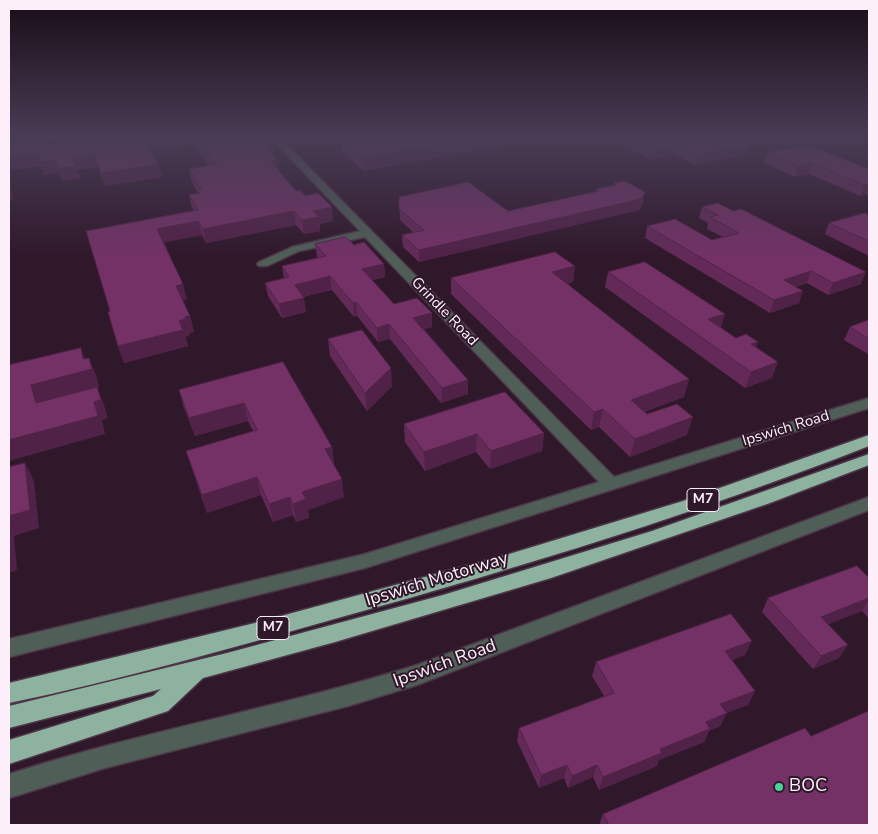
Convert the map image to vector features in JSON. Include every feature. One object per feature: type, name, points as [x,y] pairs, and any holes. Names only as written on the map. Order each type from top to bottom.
[{"type":"highway","name":"Ipswich Motorway","points":[[9,693],[216,642],[424,587],[687,506],[869,440]]},
{"type":"highway","name":"Ipswich Motorway","points":[[9,717],[338,633],[474,593],[665,534],[869,459]]},
{"type":"highway","points":[[9,752],[160,704],[195,671]]},
{"type":"street","name":"Grindle Road","points":[[315,179],[611,484]]},
{"type":"street","points":[[263,264],[296,250],[367,233]]},
{"type":"street","name":"Ipswich Road","points":[[9,648],[365,561],[869,403]]},
{"type":"street","name":"Ipswich Road","points":[[9,786],[137,748],[320,703],[443,667],[869,503]]},
{"type":"building","points":[[195,179],[286,179],[296,191],[300,190],[305,196],[318,193],[332,207],[313,211],[319,217],[302,220],[294,211],[203,229],[198,221],[157,229],[183,284],[176,286],[190,316],[179,321],[183,330],[118,346],[108,312],[110,311],[86,231],[198,210],[189,195],[200,193],[198,190],[201,189]]},
{"type":"building","points":[[850,179],[869,179],[869,184],[864,185]]},
{"type":"building","points":[[625,181],[645,192],[641,199],[419,250],[402,235],[424,230],[399,209],[399,197],[468,182],[508,211],[599,191],[596,189]]},
{"type":"building","points":[[718,203],[733,211],[741,209],[866,272],[833,283],[811,271],[784,280],[803,291],[774,300],[647,226],[675,219],[712,240],[739,233],[710,217],[718,215],[702,207]]},
{"type":"building","points":[[865,213],[869,215],[869,241],[829,223]]},
{"type":"building","points":[[346,237],[354,245],[364,242],[384,264],[362,269],[394,304],[417,298],[432,313],[413,318],[468,380],[442,388],[389,324],[377,328],[356,302],[353,303],[330,276],[295,285],[304,298],[279,304],[265,283],[289,277],[282,266],[326,256],[315,244]]},
{"type":"building","points":[[555,252],[575,266],[552,272],[689,379],[631,400],[647,414],[677,404],[693,417],[635,439],[603,409],[594,412],[451,278]]},
{"type":"building","points":[[645,262],[725,314],[708,319],[736,338],[746,334],[758,342],[751,344],[778,362],[751,372],[608,272]]},
{"type":"building","points":[[869,320],[869,339],[850,327]]},
{"type":"building","points":[[362,330],[391,368],[365,393],[328,339]]},
{"type":"building","points":[[81,348],[83,359],[89,358],[92,369],[31,385],[36,403],[97,387],[101,400],[94,402],[98,416],[9,440],[9,365]]},
{"type":"building","points":[[283,362],[332,447],[325,449],[342,479],[302,492],[306,499],[293,504],[290,497],[269,504],[257,477],[202,495],[186,451],[257,430],[244,403],[189,418],[179,390]]},
{"type":"building","points":[[505,392],[544,433],[491,451],[477,434],[424,452],[404,424]]},
{"type":"building","points":[[25,463],[30,510],[9,516],[9,467]]},
{"type":"building","points":[[857,566],[869,578],[869,598],[821,617],[848,645],[821,656],[768,598]]},
{"type":"building","points":[[731,614],[752,641],[725,651],[755,691],[720,704],[727,713],[706,722],[710,729],[660,749],[662,753],[603,777],[597,765],[572,776],[567,765],[541,775],[519,728],[614,693],[596,662]]},
{"type":"building","name":"BOC","points":[[869,711],[869,825],[609,825],[603,814],[805,728],[811,736]]},
{"type":"place","name":"BOC","points":[[779,787]]}]
